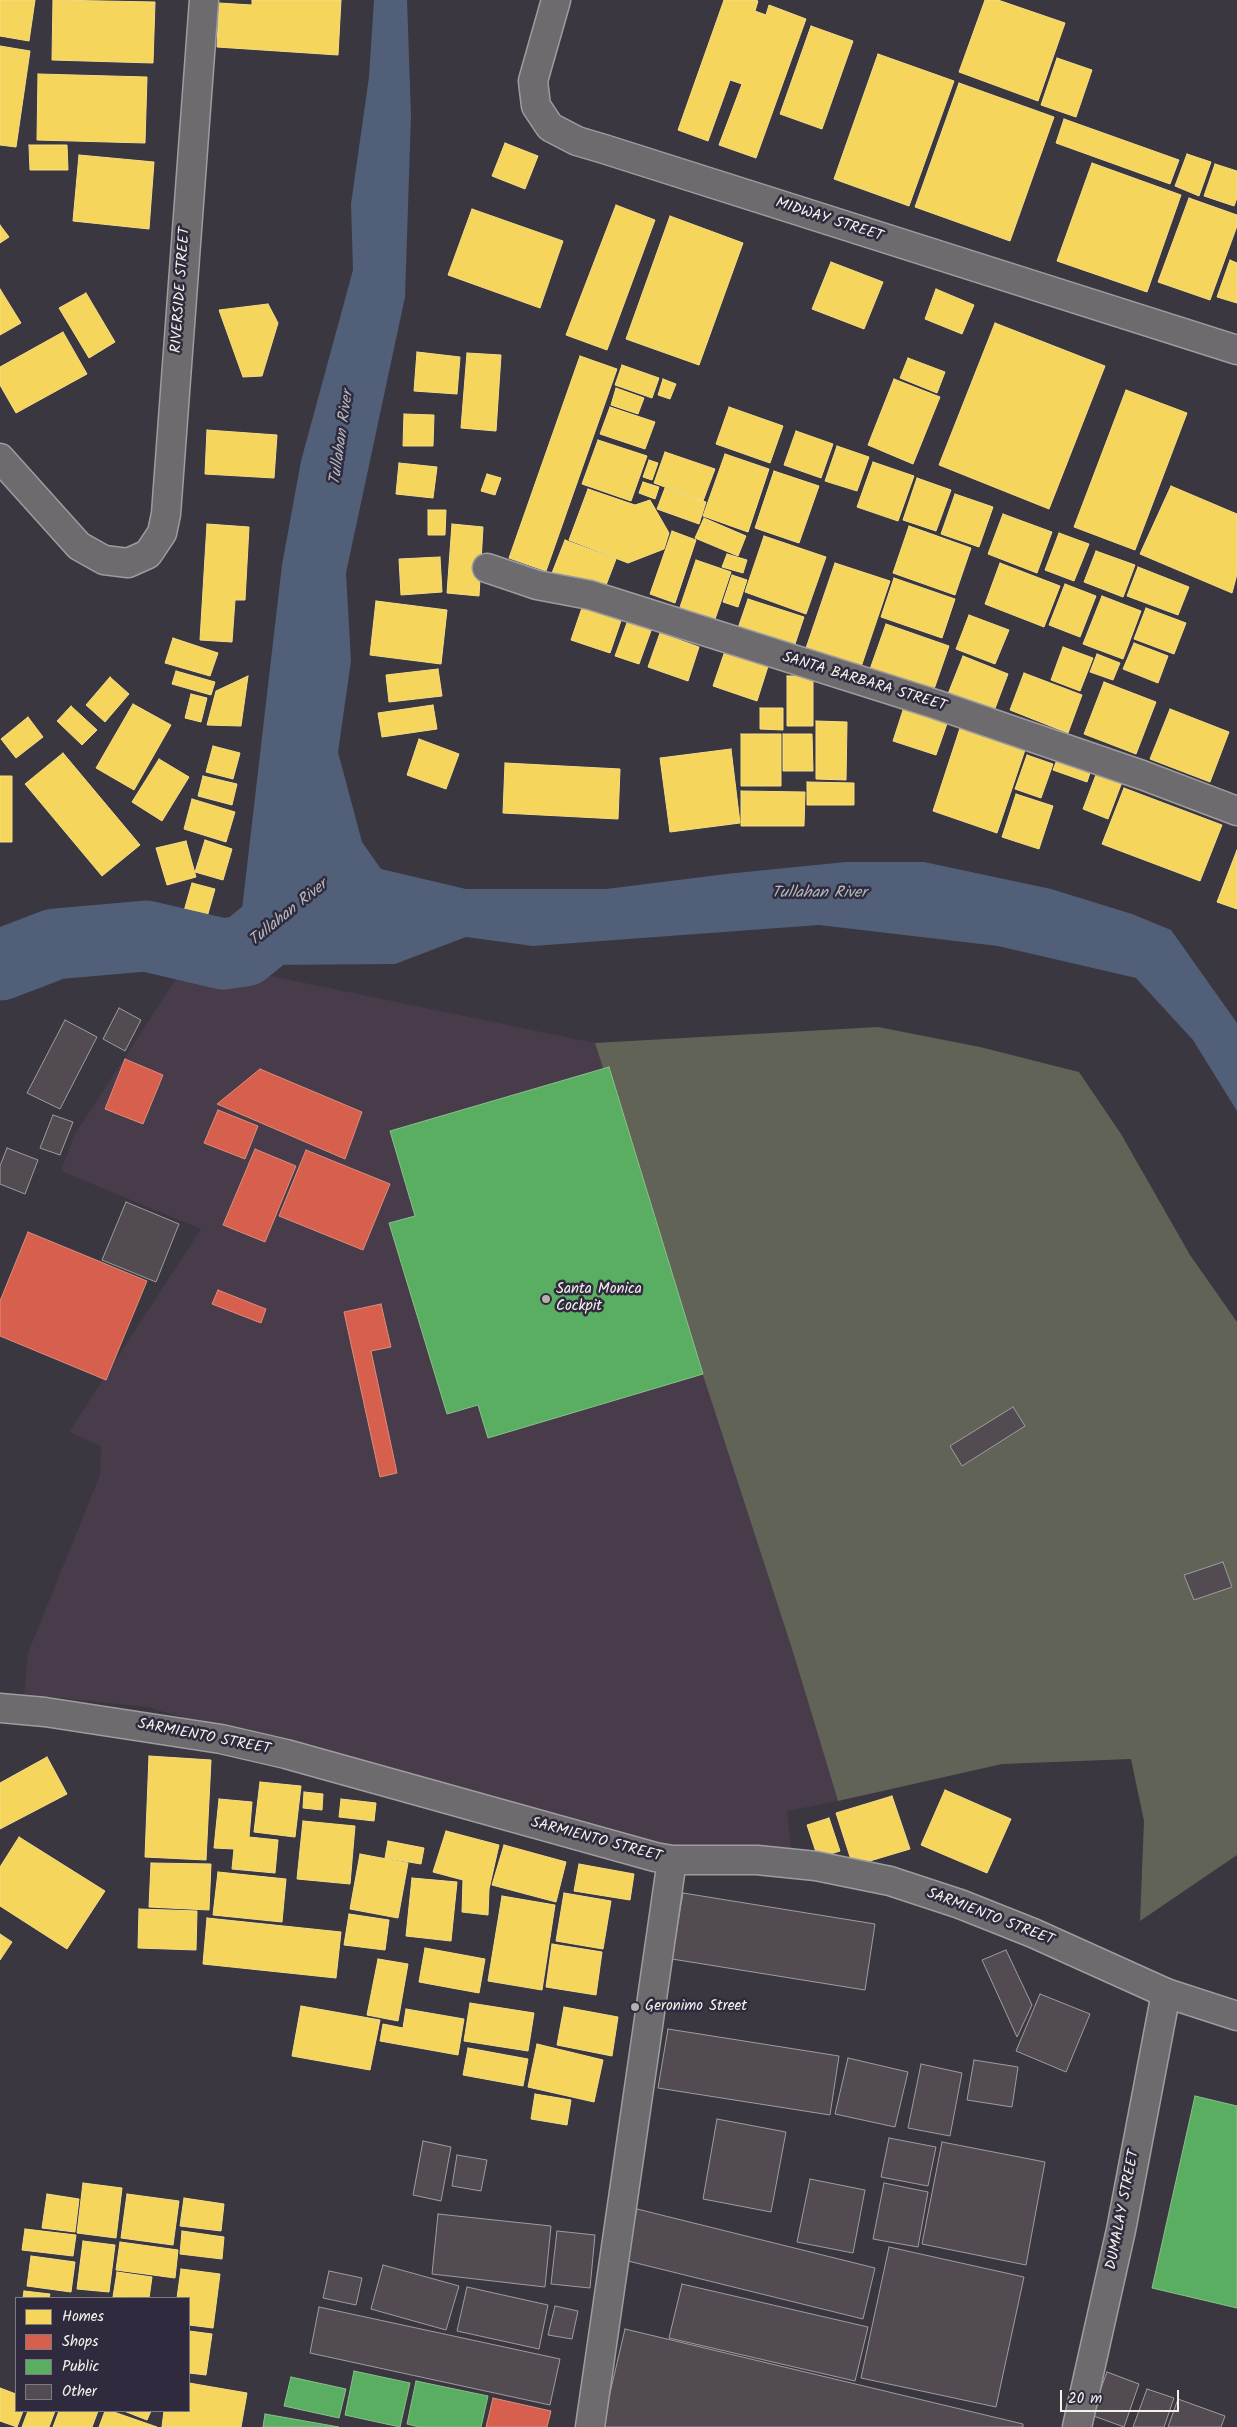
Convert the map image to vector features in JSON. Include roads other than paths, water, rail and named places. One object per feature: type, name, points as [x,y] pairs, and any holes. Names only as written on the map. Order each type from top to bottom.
[{"type":"street","name":"RIVERSIDE STREET","points":[[0,458],[79,546],[104,560],[128,563],[148,554],[162,533],[166,514],[204,0]]},
{"type":"street","name":"MIDWAY STREET","points":[[556,0],[533,81],[536,106],[550,126],[570,137],[1237,350]]},
{"type":"street","name":"SANTA BARBARA STREET","points":[[487,568],[537,585],[590,596],[935,704],[1142,775],[1237,811]]},
{"type":"street","name":"SARMIENTO STREET","points":[[0,1708],[45,1712],[221,1739],[286,1754],[612,1847],[672,1860],[758,1860],[806,1864],[890,1881],[960,1904],[1033,1933],[1166,1993],[1237,2016]]},
{"type":"street","points":[[590,2427],[672,1860]]},
{"type":"street","name":"DUMALAY STREET","points":[[1077,2427],[1121,2230],[1166,1993]]},
{"type":"water","points":[[374,0],[407,0],[411,116],[405,297],[346,573],[351,661],[338,752],[362,842],[381,869],[466,889],[606,889],[846,862],[924,862],[1051,889],[1132,914],[1171,930],[1237,1023],[1237,1111],[1193,1040],[1136,978],[998,946],[819,925],[533,946],[466,937],[395,964],[265,965],[244,951],[241,918],[282,565],[301,461],[353,270],[351,204],[369,77]]},
{"type":"waterway","name":"Tullahan River","points":[[0,965],[55,944],[146,936],[223,954],[244,951],[321,889]]},
{"type":"place","name":"Santa Monica Cockpit","points":[[546,1299]]},
{"type":"place","name":"Geronimo Street","points":[[635,2007]]}]
